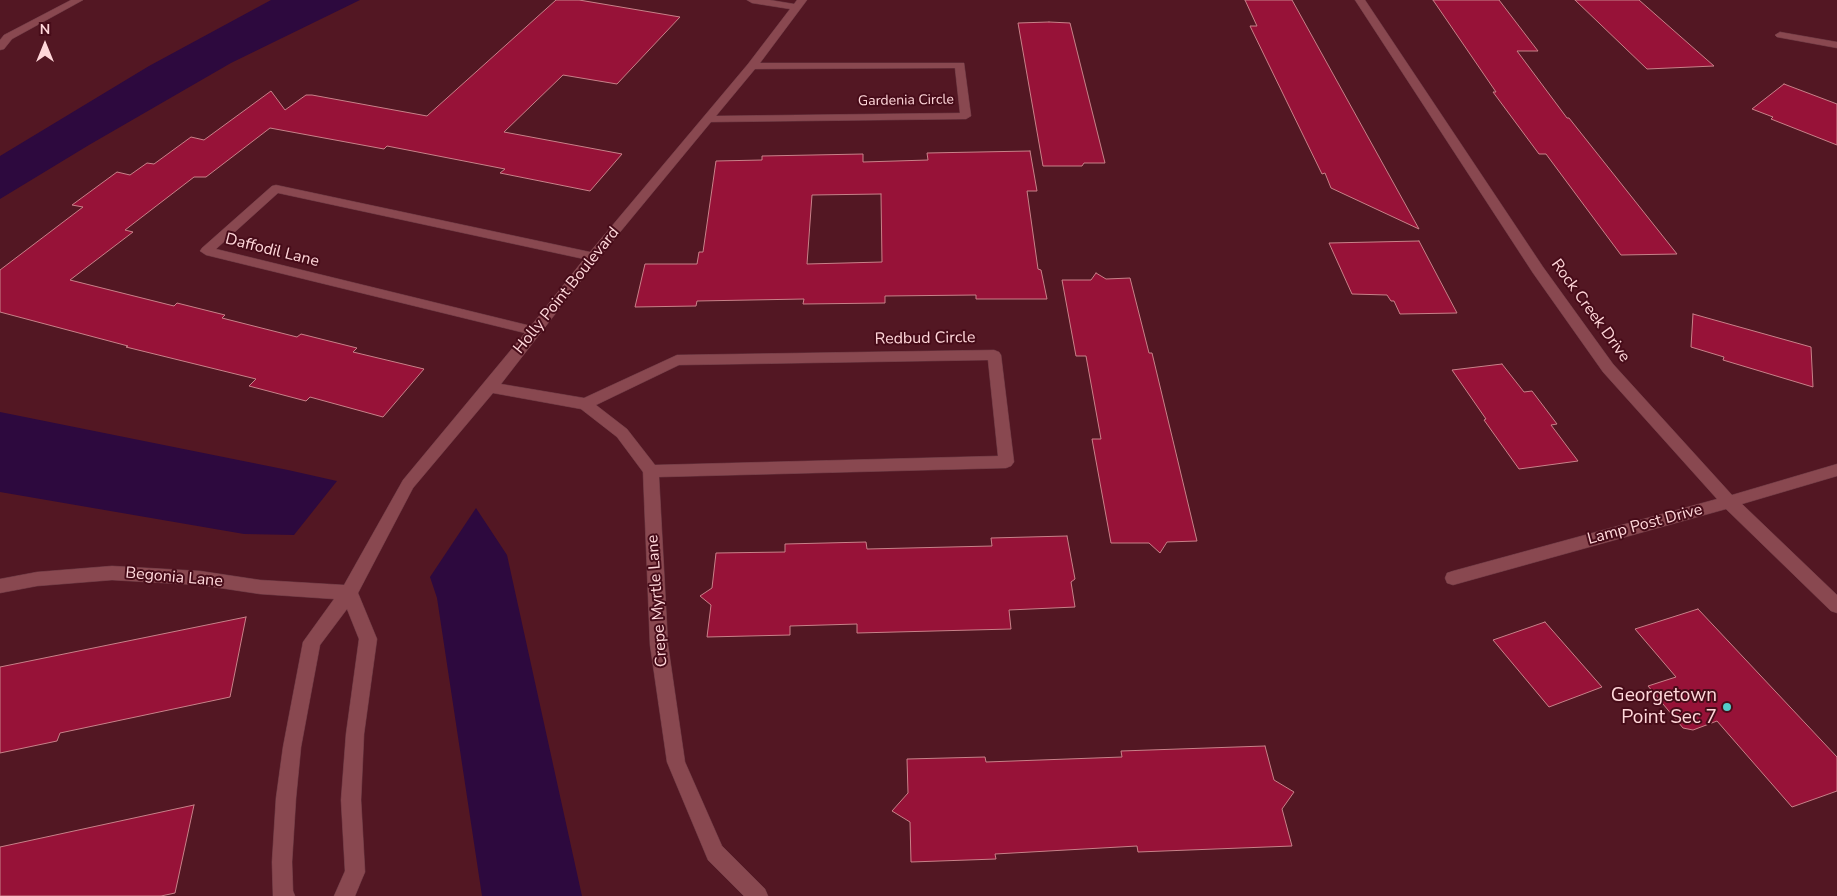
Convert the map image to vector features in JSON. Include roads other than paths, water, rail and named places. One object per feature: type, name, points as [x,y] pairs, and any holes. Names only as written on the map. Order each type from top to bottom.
[{"type":"street","points":[[0,47],[8,37],[78,0]]},
{"type":"street","points":[[752,0],[800,4]]},
{"type":"street","name":"Rock Creek Drive","points":[[1360,0],[1538,270],[1608,368],[1729,502],[1837,606]]},
{"type":"street","name":"Holly Point Boulevard","points":[[285,896],[283,895],[282,862],[286,798],[292,747],[312,642],[349,593],[408,484],[490,387],[593,257],[752,66],[800,4]]},
{"type":"street","points":[[1780,35],[1837,45]]},
{"type":"street","name":"Gardenia Circle","points":[[708,119],[966,116],[960,65],[752,66]]},
{"type":"street","name":"Daffodil Lane","points":[[534,331],[206,251],[276,189],[593,257]]},
{"type":"street","name":"Redbud Circle","points":[[585,404],[677,360],[994,355],[1006,462],[651,471]]},
{"type":"street","points":[[490,387],[585,404],[622,433],[651,471]]},
{"type":"street","name":"Lamp Post Drive","points":[[1453,578],[1729,502],[1837,470]]},
{"type":"street","name":"Crepe Myrtle Lane","points":[[651,471],[659,644],[676,762],[715,853],[758,896]]},
{"type":"street","name":"Begonia Lane","points":[[0,586],[37,579],[112,573],[200,578],[260,587],[349,593]]},
{"type":"street","points":[[344,896],[355,872],[351,800],[355,734],[368,639],[349,593]]},
{"type":"place","name":"Georgetown Point Sec 7","points":[[1727,707]]}]
